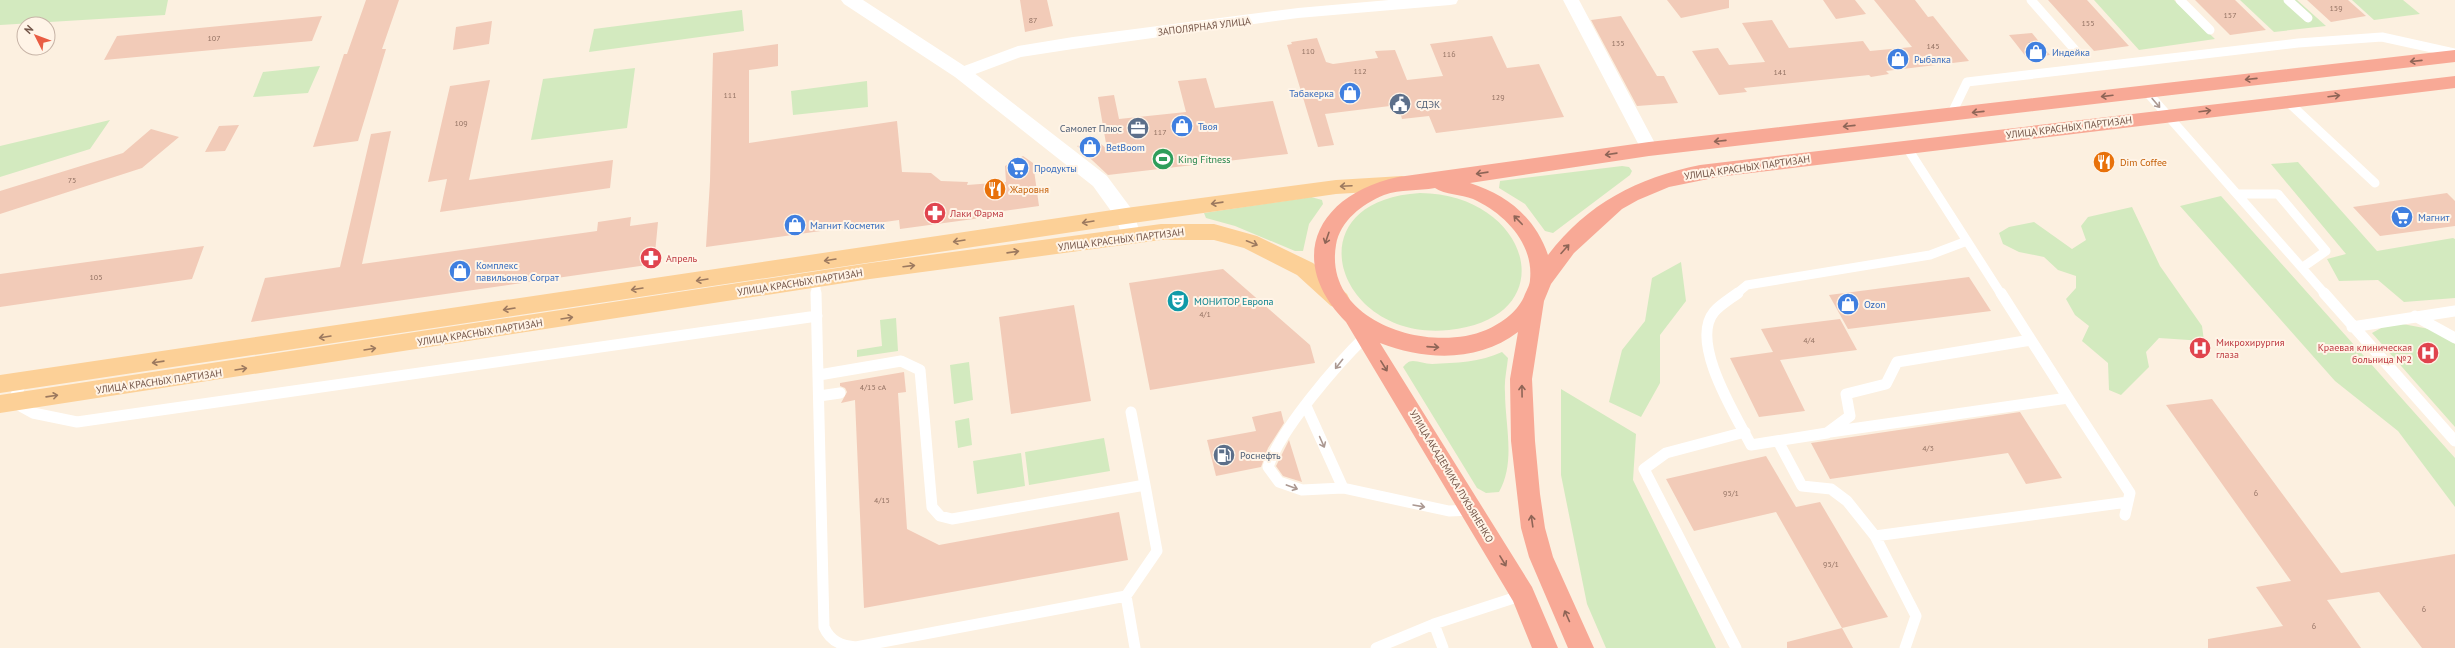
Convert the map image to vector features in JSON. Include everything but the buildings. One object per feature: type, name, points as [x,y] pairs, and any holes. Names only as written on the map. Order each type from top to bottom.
[{"type":"highway","name":"УЛИЦА КРАСНЫХ ПАРТИЗАН","points":[[1420,182],[1650,149],[2455,55]]},
{"type":"highway","name":"УЛИЦА КРАСНЫХ ПАРТИЗАН","points":[[1343,305],[1371,328],[1390,338],[1422,346],[1443,347],[1470,345],[1494,337],[1518,322],[1534,302],[1541,280],[1564,249],[1599,216],[1629,196],[1673,178],[1703,171],[1906,146],[2455,82]]},
{"type":"highway","points":[[1420,182],[1448,184],[1472,191],[1495,201],[1511,212],[1529,233],[1537,248],[1541,264],[1541,280]]},
{"type":"highway","name":"УЛИЦА АКАДЕМИКА ЛУКЬЯНЕНКО","points":[[1420,182],[1385,187],[1364,196],[1347,208],[1332,226],[1326,240],[1323,262],[1327,278],[1343,305],[1366,336],[1473,510],[1523,595],[1545,648]]},
{"type":"highway","points":[[1534,302],[1521,380],[1523,441],[1529,501],[1533,528],[1541,557],[1581,648]]},
{"type":"main road","name":"УЛИЦА КРАСНЫХ ПАРТИЗАН","points":[[0,384],[196,356],[1126,216],[1336,187],[1420,182]]},
{"type":"main road","name":"УЛИЦА КРАСНЫХ ПАРТИЗАН","points":[[6,403],[189,377],[816,280],[1130,236],[1190,231],[1214,232],[1239,238],[1305,269],[1343,305]]},
{"type":"street","points":[[850,0],[962,73],[1100,180],[1126,216],[1130,236]]},
{"type":"street","name":"ЗАПОЛЯРНАЯ УЛИЦА","points":[[962,73],[1018,52],[1295,7],[1450,0]]},
{"type":"street","points":[[1571,0],[1650,149]]},
{"type":"lane","points":[[2031,0],[2076,51]]},
{"type":"lane","points":[[2180,0],[2210,30]]},
{"type":"lane","points":[[2288,0],[2308,18]]},
{"type":"lane","points":[[1951,115],[1967,82],[2298,43],[2382,37],[2455,55]]},
{"type":"lane","points":[[2146,91],[2166,116],[2303,267],[2352,327],[2455,441]]},
{"type":"lane","points":[[2287,101],[2375,183]]},
{"type":"lane","points":[[1906,146],[2130,493],[2125,515]]},
{"type":"lane","points":[[2238,194],[2278,194],[2326,251],[2303,267]]},
{"type":"lane","points":[[1967,241],[1930,254],[1747,284],[1713,313],[1706,339],[1718,379],[1751,445],[2068,398]]},
{"type":"lane","points":[[816,280],[824,627],[826,633],[838,643],[846,647],[856,647],[1126,596]]},
{"type":"lane","points":[[2352,327],[2455,311]]},
{"type":"lane","points":[[22,381],[6,403],[33,413],[77,422],[817,316]]},
{"type":"lane","points":[[2415,316],[2455,338]]},
{"type":"lane","points":[[1366,336],[1346,355],[1306,406],[1273,451],[1268,467],[1279,482],[1302,490],[1343,488],[1449,511],[1473,510]]},
{"type":"lane","points":[[1827,433],[1850,416],[1846,394],[1886,384],[1897,362],[2031,340]]},
{"type":"lane","points":[[189,377],[196,356]]},
{"type":"lane","points":[[819,375],[901,361],[909,363],[920,370],[932,507],[935,514],[943,518],[952,519],[1145,485]]},
{"type":"lane","points":[[819,396],[840,393]]},
{"type":"lane","points":[[1306,406],[1343,488]]},
{"type":"lane","points":[[1131,412],[1157,551],[1126,596],[1135,648]]},
{"type":"lane","points":[[1736,648],[1644,469],[1666,453],[1745,432]]},
{"type":"lane","points":[[1778,441],[1802,486],[1831,489],[1847,501],[1875,536],[1916,616],[1905,648]]},
{"type":"lane","points":[[1875,536],[2128,502]]},
{"type":"lane","points":[[1376,648],[1434,624],[1523,595]]},
{"type":"lane","points":[[1434,624],[1443,648]]},
{"type":"green space","points":[[0,0],[168,0],[165,15],[56,22],[56,16],[16,16],[16,24],[0,25]]},
{"type":"green space","points":[[2094,0],[2174,0],[2215,39],[2139,50]]},
{"type":"green space","points":[[2240,0],[2297,0],[2326,26],[2274,32]]},
{"type":"green space","points":[[2352,0],[2403,0],[2420,14],[2374,20]]},
{"type":"green space","points":[[742,10],[744,31],[589,52],[594,29]]},
{"type":"green space","points":[[320,66],[308,93],[253,97],[263,72]]},
{"type":"green space","points":[[635,68],[627,128],[531,140],[543,79]]},
{"type":"green space","points":[[867,81],[868,107],[793,115],[791,91]]},
{"type":"green space","points":[[110,120],[90,149],[0,177],[0,146]]},
{"type":"green space","points":[[2298,162],[2377,251],[2453,238],[2455,239],[2455,298],[2404,302],[2378,280],[2339,281],[2327,259],[2346,254],[2271,164]]},
{"type":"green space","points":[[1622,166],[1629,167],[1632,171],[1630,175],[1553,233],[1545,231],[1525,204],[1499,188],[1500,181]]},
{"type":"green space","points":[[1420,193],[1458,199],[1488,213],[1509,234],[1520,257],[1521,282],[1509,304],[1486,321],[1449,330],[1410,328],[1379,315],[1356,294],[1344,269],[1343,243],[1354,219],[1379,202]]},
{"type":"green space","points":[[2221,196],[2455,458],[2455,507],[2398,431],[2335,381],[2180,206]]},
{"type":"green space","points":[[1311,197],[1322,200],[1323,204],[1309,224],[1303,251],[1295,251],[1235,226],[1206,218],[1204,213]]},
{"type":"green space","points":[[2132,207],[2160,266],[2202,326],[2204,341],[2159,338],[2146,352],[2149,367],[2121,395],[2109,390],[2108,363],[2082,341],[2089,326],[2075,315],[2066,299],[2076,288],[2076,276],[2058,270],[2044,257],[2019,252],[2003,244],[1999,233],[2009,227],[2034,222],[2072,249],[2086,240],[2081,226],[2088,217]]},
{"type":"green space","points":[[1681,262],[1686,301],[1660,335],[1660,383],[1641,417],[1609,402],[1622,350],[1645,321],[1652,278]]},
{"type":"green space","points":[[896,318],[898,351],[857,357],[857,350],[882,346],[880,320]]},
{"type":"green space","points":[[2392,322],[2440,331],[2455,344],[2455,427],[2372,333]]},
{"type":"green space","points":[[1502,352],[1508,358],[1505,379],[1505,405],[1508,443],[1507,468],[1499,492],[1486,493],[1477,488],[1403,367],[1411,361],[1427,364],[1459,362],[1477,360]]},
{"type":"green space","points":[[969,362],[973,400],[954,404],[950,365]]},
{"type":"green space","points":[[1561,389],[1636,434],[1633,480],[1716,648],[1606,648],[1587,604],[1561,475]]},
{"type":"green space","points":[[969,418],[972,445],[958,448],[955,421]]},
{"type":"green space","points":[[1104,438],[1110,471],[1029,485],[1025,452]]},
{"type":"green space","points":[[1021,453],[1025,486],[977,494],[973,461]]},
{"type":"place","name":"Индейка","points":[[2036,52]]},
{"type":"place","name":"Рыбалка","points":[[1898,59]]},
{"type":"place","name":"Табакерка","points":[[1350,93]]},
{"type":"place","name":"СДЭК","points":[[1400,104]]},
{"type":"place","name":"Твоя","points":[[1182,126]]},
{"type":"place","name":"Самолет Плюс","points":[[1138,128]]},
{"type":"place","name":"BetBoom","points":[[1090,147]]},
{"type":"place","name":"King Fitness","points":[[1163,159]]},
{"type":"place","name":"Dim Coffee","points":[[2104,162]]},
{"type":"place","name":"Продукты","points":[[1018,168]]},
{"type":"place","name":"Жаровня","points":[[995,189]]},
{"type":"place","name":"Лаки Фарма","points":[[935,213]]},
{"type":"place","name":"Магнит","points":[[2402,217]]},
{"type":"place","name":"Магнит Косметик","points":[[795,225]]},
{"type":"place","name":"Апрель","points":[[651,258]]},
{"type":"place","name":"Комплекс павильонов Сограт","points":[[460,271]]},
{"type":"place","name":"МОНИТОР Европа","points":[[1178,301]]},
{"type":"place","name":"Ozon","points":[[1848,304]]},
{"type":"place","name":"Микрохирургия глаза","points":[[2200,348]]},
{"type":"place","name":"Краевая клиническая больница №2","points":[[2428,353]]},
{"type":"place","name":"Роснефть","points":[[1224,455]]}]
